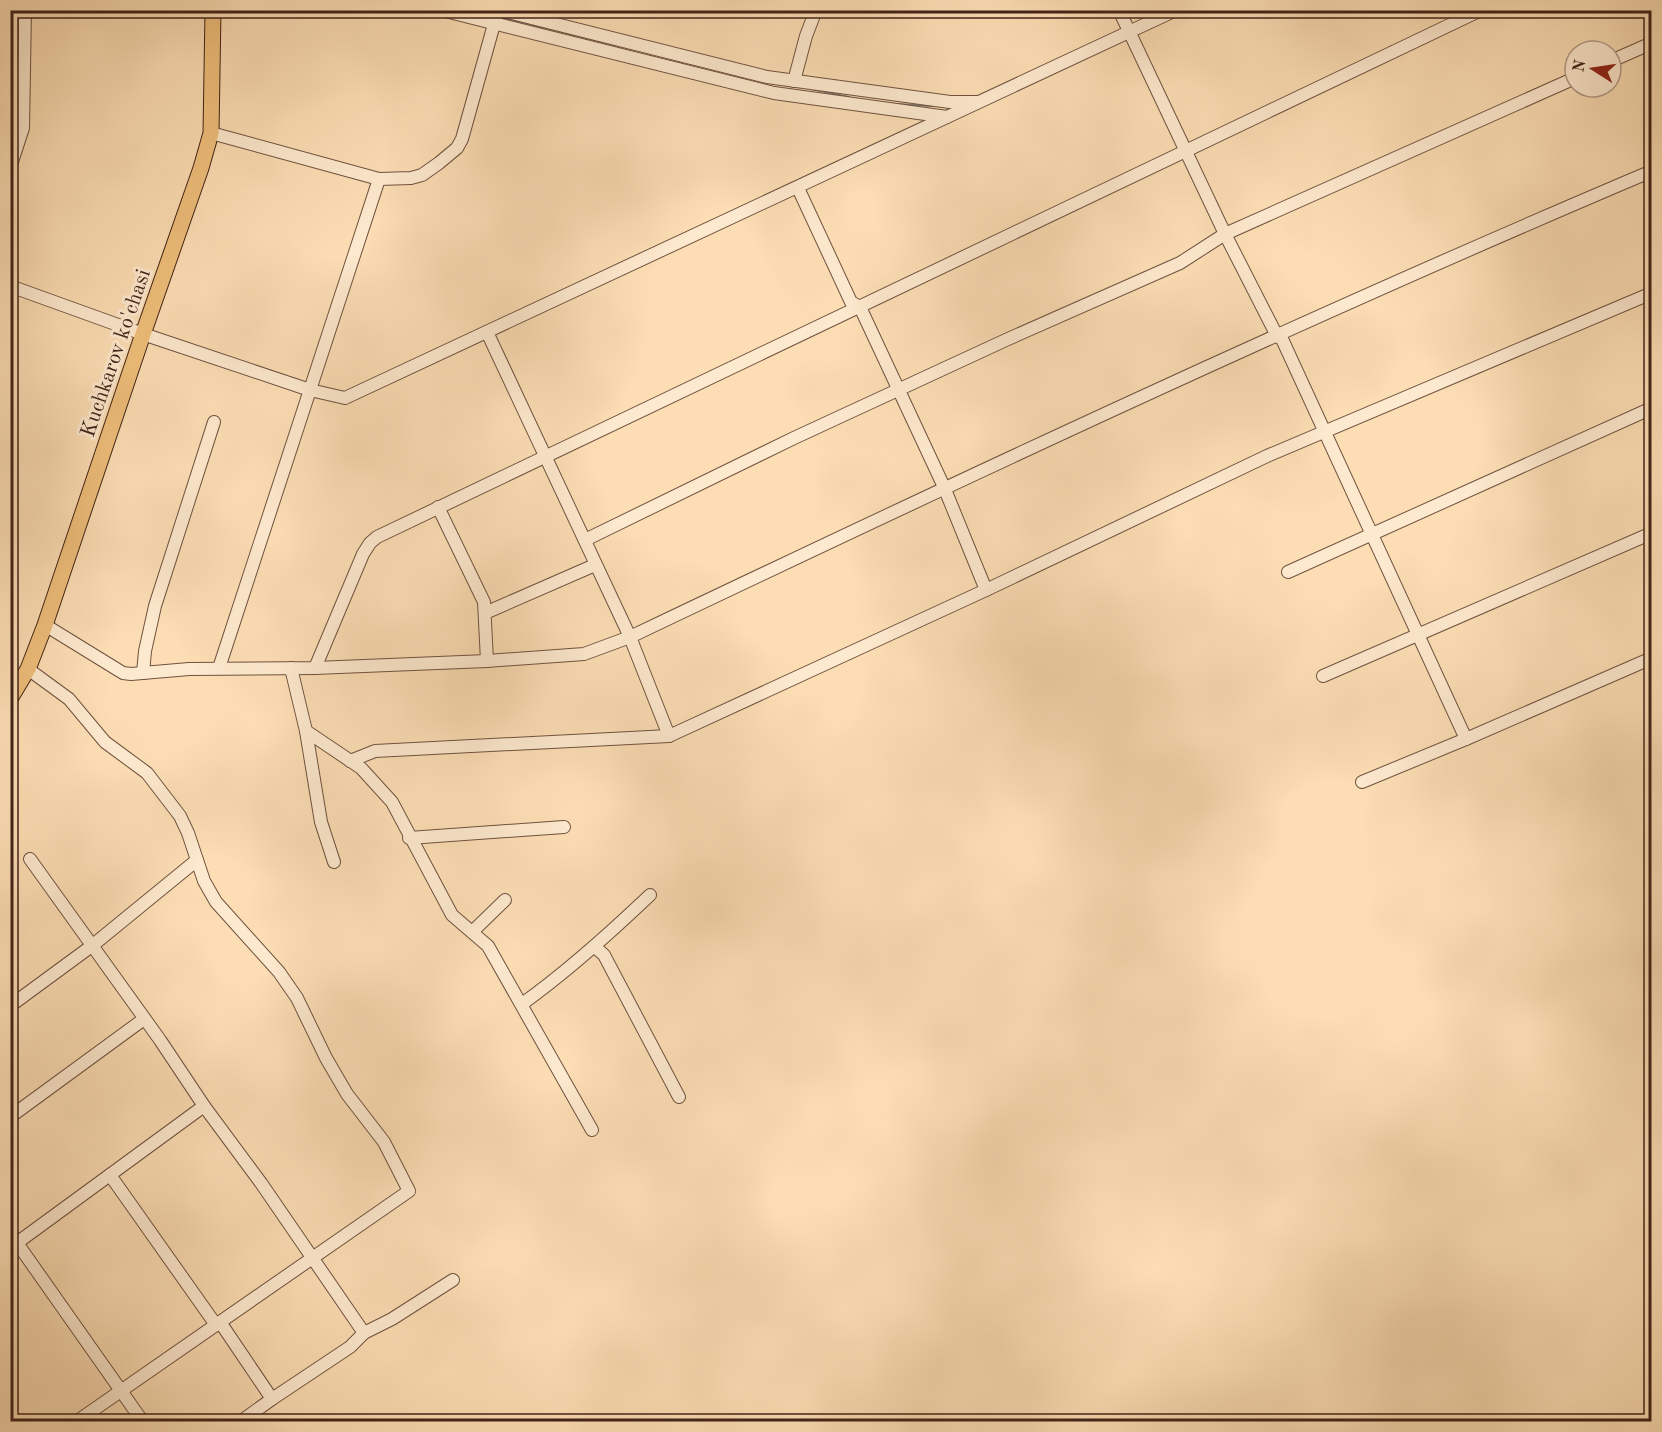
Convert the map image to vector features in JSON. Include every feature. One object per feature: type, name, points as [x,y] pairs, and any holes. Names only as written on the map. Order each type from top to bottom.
[{"type":"main road","name":"Kuchkarov ko'chasi","points":[[10,699],[28,669],[45,625],[201,168],[211,133],[213,10]]},
{"type":"street","points":[[10,168],[23,128],[25,10]]},
{"type":"street","points":[[441,10],[497,16],[768,77],[950,102],[982,102]]},
{"type":"street","points":[[794,81],[806,36],[816,10]]},
{"type":"street","points":[[1119,10],[1226,234],[1277,336],[1282,339],[1374,534],[1466,739]]},
{"type":"street","points":[[10,286],[310,390],[345,398],[1176,10]]},
{"type":"street","points":[[315,668],[369,543],[377,537],[1481,10]]},
{"type":"street","points":[[211,133],[379,179],[411,178],[422,175],[457,148],[465,132],[497,16]]},
{"type":"street","points":[[497,16],[774,93],[948,117]]},
{"type":"street","points":[[1623,56],[1652,43]]},
{"type":"street","points":[[585,540],[898,390],[1179,263],[1226,234],[1563,83]]},
{"type":"street","points":[[45,625],[123,673],[131,674],[487,661],[584,654],[630,637],[944,487],[1277,336],[1652,171]]},
{"type":"street","points":[[219,669],[379,179]]},
{"type":"street","points":[[798,188],[851,302],[860,307],[944,487],[986,590]]},
{"type":"street","points":[[350,761],[375,751],[669,736],[986,590],[1267,456],[1652,293]]},
{"type":"street","points":[[487,333],[630,637],[669,736]]},
{"type":"street","points":[[1288,572],[1652,408]]},
{"type":"street","points":[[143,673],[149,628],[155,606],[213,422]]},
{"type":"street","points":[[438,507],[484,602],[487,661]]},
{"type":"street","points":[[1323,676],[1652,533]]},
{"type":"street","points":[[485,613],[595,565]]},
{"type":"street","points":[[1362,782],[1652,658]]},
{"type":"street","points":[[291,668],[306,730],[321,822],[334,862]]},
{"type":"street","points":[[28,669],[69,699],[105,742],[147,773],[180,816],[204,881],[216,902],[279,972],[297,998],[326,1058],[347,1094],[384,1142],[409,1190],[76,1422]]},
{"type":"street","points":[[306,730],[361,768],[392,802],[409,838],[452,915],[488,946],[592,1130]]},
{"type":"street","points":[[409,838],[564,827]]},
{"type":"street","points":[[30,859],[261,1183],[364,1333]]},
{"type":"street","points":[[10,1006],[93,945],[197,860]]},
{"type":"street","points":[[522,1004],[595,947],[651,895]]},
{"type":"street","points":[[472,932],[505,900]]},
{"type":"street","points":[[595,947],[604,955],[679,1097]]},
{"type":"street","points":[[10,1117],[144,1018]]},
{"type":"street","points":[[143,1422],[13,1242],[204,1106]]},
{"type":"street","points":[[110,1175],[272,1399]]},
{"type":"street","points":[[240,1422],[350,1347],[364,1333],[392,1319],[453,1280]]},
{"type":"waterway","points":[[478,10],[492,14]]},
{"type":"waterway","points":[[501,17],[623,47]]},
{"type":"waterway","points":[[811,89],[849,97]]},
{"type":"waterway","points":[[896,104],[932,106]]}]
